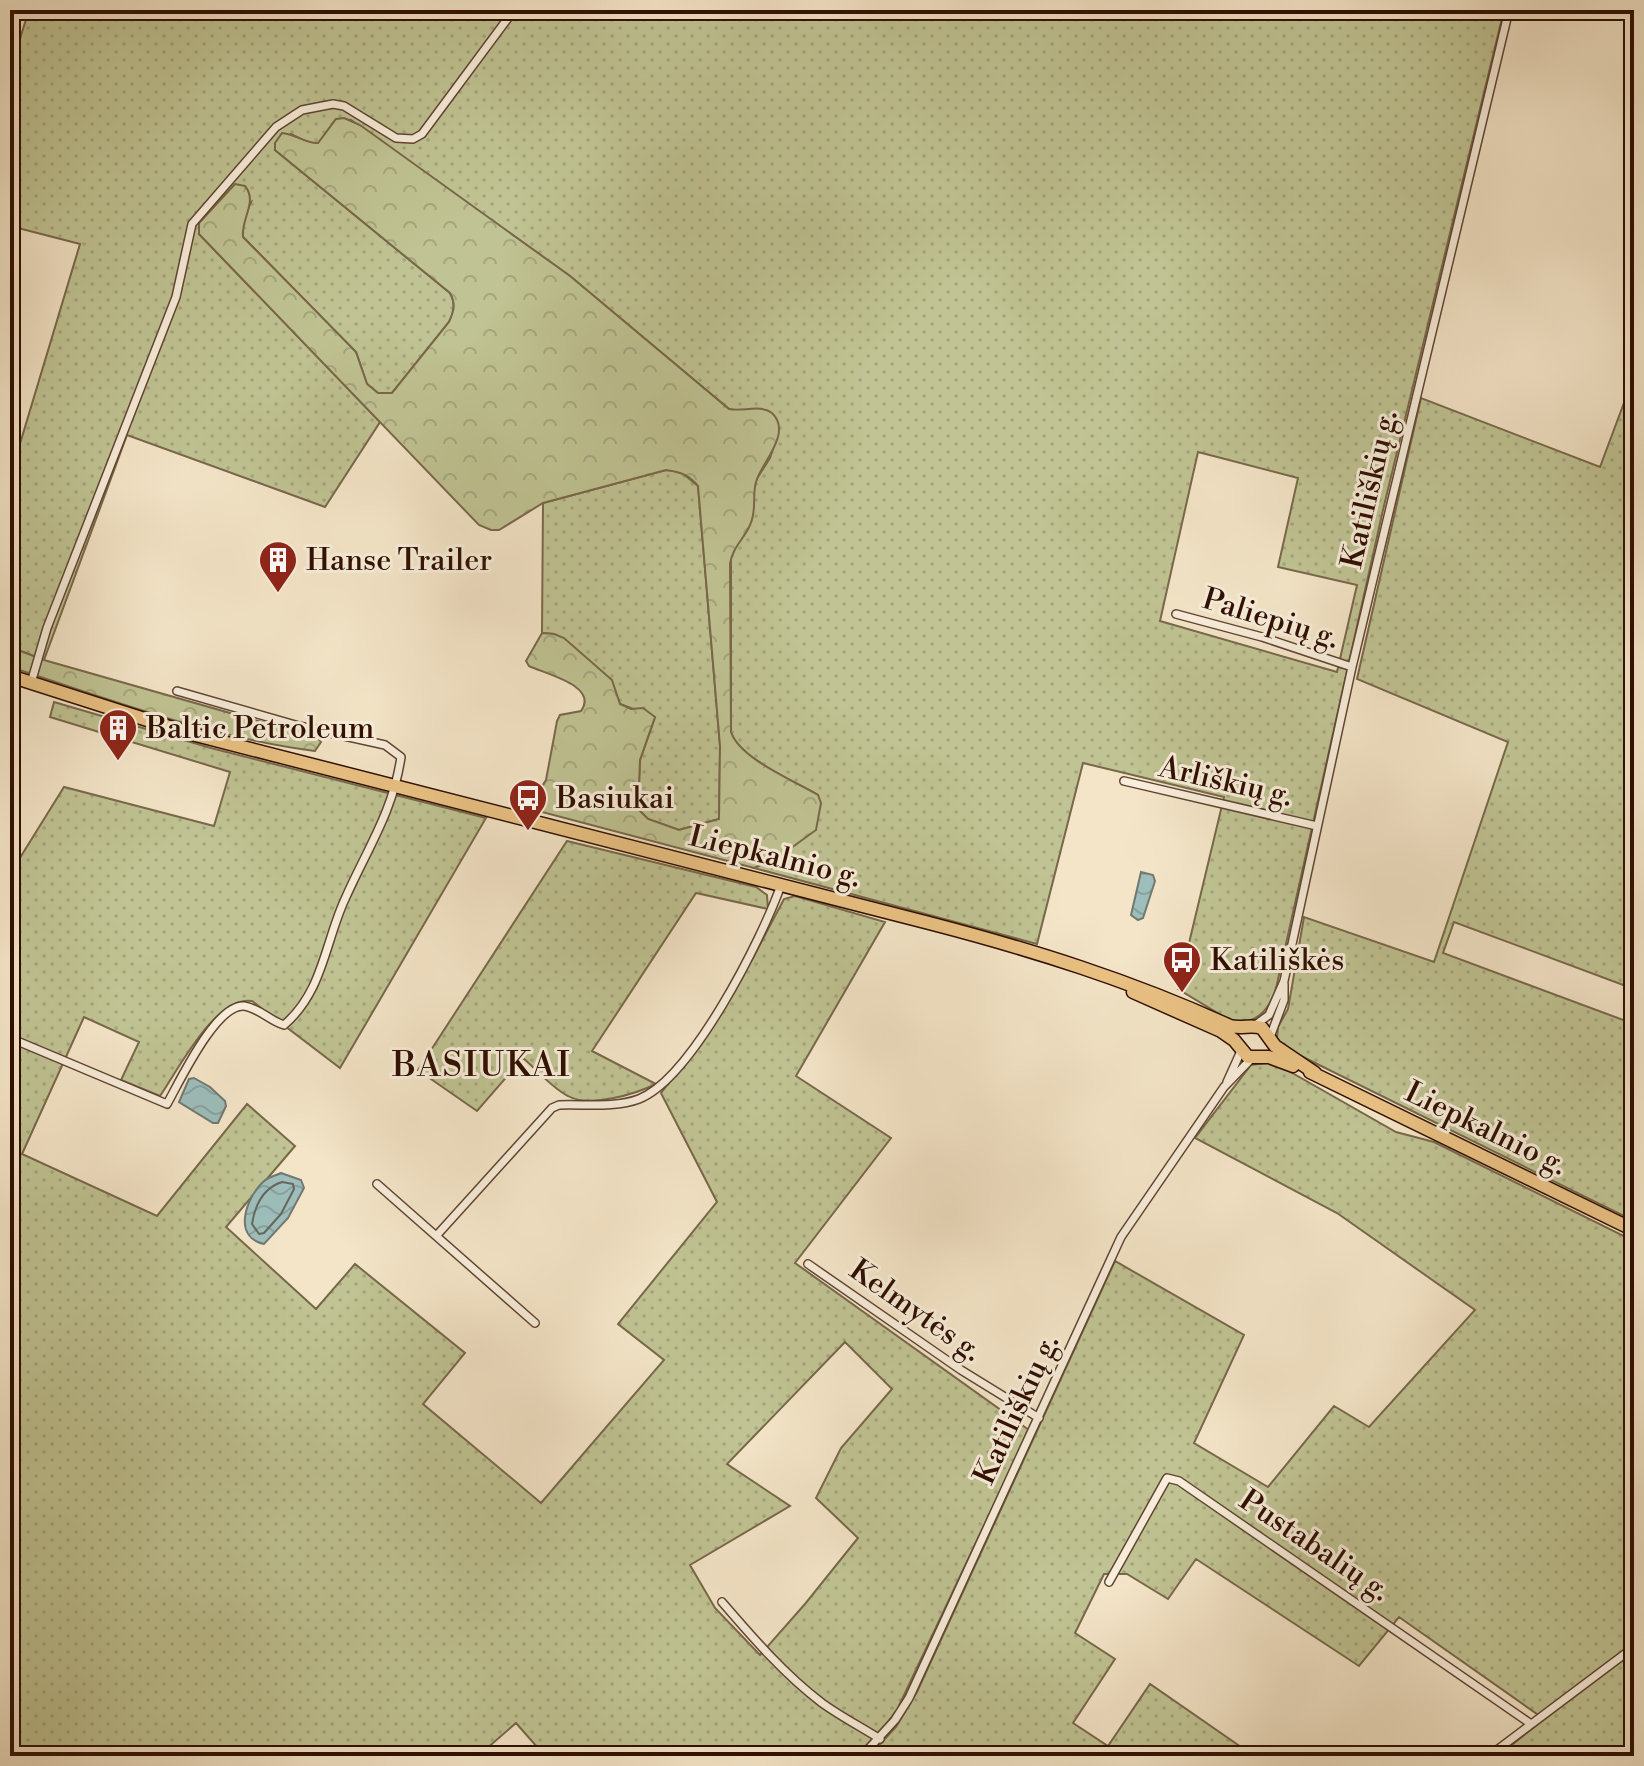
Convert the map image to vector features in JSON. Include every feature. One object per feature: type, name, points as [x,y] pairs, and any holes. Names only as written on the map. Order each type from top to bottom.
[{"type":"highway","name":"Liepkalnio g.","points":[[10,676],[164,726],[989,939],[1135,985],[1230,1026],[1262,1028],[1281,1051],[1315,1073],[1634,1230]]},
{"type":"highway","name":"Liepkalnio g.","points":[[1109,978],[1122,987],[1221,1031],[1249,1052],[1315,1073]]},
{"type":"highway","points":[[1250,1027],[1239,1036],[1249,1052],[1269,1050],[1270,1039]]},
{"type":"street","points":[[31,683],[47,628],[176,297],[192,224],[276,127],[302,110],[333,104],[344,106],[396,138],[413,139],[429,128],[514,10]]},
{"type":"street","name":"Katiliškių g.","points":[[1250,1027],[1269,1015],[1284,981],[1352,667],[1509,10]]},
{"type":"street","name":"Paliepių g.","points":[[1176,614],[1262,637],[1352,667]]},
{"type":"street","points":[[10,1038],[167,1104],[208,1033],[225,1013],[241,1006],[252,1008],[284,1025],[309,995],[320,975],[345,898],[386,815],[396,786],[401,757],[385,745],[299,726],[177,691]]},
{"type":"street","name":"Arliškių g.","points":[[1124,781],[1317,826]]},
{"type":"street","points":[[437,1235],[552,1108],[559,1105],[623,1103],[638,1099],[663,1085],[703,1033],[747,962],[762,934],[781,885]]},
{"type":"street","name":"Katiliškių g.","points":[[1270,1039],[1284,1000],[1284,981]]},
{"type":"street","name":"Katiliškių g.","points":[[866,1755],[909,1698],[1121,1237],[1249,1052]]},
{"type":"street","name":"Katiliškių g.","points":[[1224,1087],[1249,1052]]},
{"type":"street","points":[[377,1184],[535,1323]]},
{"type":"street","name":"Kelmytės g.","points":[[808,1264],[961,1370],[1039,1418]]},
{"type":"street","name":"Pustabalių g.","points":[[1109,1582],[1167,1478],[1179,1481],[1531,1724]]},
{"type":"street","points":[[722,1602],[766,1653],[806,1690],[880,1739]]},
{"type":"street","points":[[1489,1756],[1634,1647]]},
{"type":"green space","points":[[29,10],[272,10],[288,16],[291,10],[1504,10],[1383,510],[1275,993],[1268,1006],[1255,1018],[1234,1023],[1178,989],[1224,797],[1083,763],[1037,944],[754,868],[780,856],[818,795],[756,760],[736,742],[731,732],[731,555],[739,541],[756,480],[770,458],[778,432],[748,410],[729,409],[570,276],[351,120],[336,119],[319,143],[311,144],[291,134],[275,150],[450,293],[454,308],[449,322],[392,393],[378,393],[367,384],[356,352],[243,237],[241,225],[251,202],[199,234],[380,422],[325,507],[127,435],[44,660],[10,647],[10,477],[80,244],[10,226],[12,64]],"holes":[[[1198,452],[1298,478],[1278,567],[1357,585],[1337,672],[1160,621]]]},
{"type":"green space","points":[[344,118],[360,125],[570,276],[729,409],[768,410],[778,421],[774,448],[756,482],[752,520],[730,564],[731,732],[736,742],[756,760],[818,795],[821,803],[816,830],[780,856],[754,868],[542,812],[539,791],[546,780],[557,721],[560,715],[581,711],[585,702],[583,695],[568,682],[529,666],[526,661],[542,633],[564,638],[612,680],[620,704],[631,709],[643,708],[655,717],[640,760],[638,809],[648,819],[679,830],[719,819],[720,746],[698,486],[695,482],[666,470],[543,503],[499,530],[479,525],[199,234],[199,223],[235,184],[245,186],[250,204],[243,237],[356,352],[367,384],[378,393],[392,393],[449,322],[453,301],[450,293],[275,150],[275,143],[282,133],[318,143],[336,119]]},
{"type":"green space","points":[[1634,376],[1634,989],[1454,922],[1443,953],[1634,1024],[1634,1221],[1301,1056],[1283,1046],[1277,1038],[1278,1027],[1288,1009],[1304,917],[1434,962],[1508,742],[1357,679],[1421,398],[1600,467]]},
{"type":"green space","points":[[666,470],[681,472],[698,486],[720,746],[719,819],[679,830],[648,819],[638,809],[640,760],[655,717],[620,704],[611,680],[564,639],[542,633],[543,503]]},
{"type":"green space","points":[[10,647],[44,660],[318,738],[321,742],[315,751],[276,745],[161,716],[10,667]]},
{"type":"green space","points":[[54,702],[211,748],[486,818],[340,1068],[252,1001],[238,1002],[225,1010],[199,1036],[160,1096],[121,1080],[139,1042],[84,1017],[22,1154],[157,1216],[247,1104],[295,1146],[226,1227],[316,1309],[355,1264],[465,1353],[423,1404],[541,1503],[664,1360],[618,1324],[717,1202],[661,1093],[710,1031],[784,899],[795,896],[885,922],[796,1076],[891,1138],[795,1263],[1029,1430],[898,1708],[883,1729],[856,1756],[545,1756],[516,1723],[478,1756],[10,1756],[10,869],[13,869],[64,787],[214,826],[230,772],[50,717]],"holes":[[[845,1342],[892,1389],[841,1448],[816,1498],[858,1538],[760,1655],[715,1608],[690,1565],[790,1506],[727,1464]]]},
{"type":"green space","points":[[567,841],[756,887],[767,895],[768,909],[696,893],[592,1051],[656,1084],[612,1098],[577,1099],[556,1088],[523,1058],[477,1111],[418,1070]]},
{"type":"green space","points":[[1273,1062],[1396,1132],[1434,1142],[1634,1241],[1634,1756],[1498,1756],[1544,1719],[1399,1617],[1359,1666],[1196,1559],[1168,1599],[1127,1574],[1104,1574],[1075,1633],[1115,1659],[1073,1723],[1108,1746],[1150,1684],[1254,1756],[869,1756],[896,1727],[917,1692],[1115,1261],[1244,1335],[1194,1443],[1268,1487],[1334,1406],[1369,1427],[1475,1310],[1337,1213],[1195,1138],[1251,1065]]},
{"type":"water","points":[[1141,872],[1153,875],[1155,881],[1143,918],[1138,920],[1131,915]]},
{"type":"water","points":[[194,1078],[225,1101],[226,1106],[218,1123],[179,1102],[189,1079]]},
{"type":"water","points":[[281,1173],[301,1180],[304,1188],[288,1218],[264,1244],[248,1234],[245,1226],[247,1207],[263,1182]]},
{"type":"place","name":"Hanse Trailer","points":[[278,594]]},
{"type":"place","name":"Baltic Petroleum","points":[[118,762]]},
{"type":"place","name":"Basiukai","points":[[528,832]]},
{"type":"place","name":"Katiliškės","points":[[1182,994]]},
{"type":"district","name":"BASIUKAI","points":[[482,1064]]}]
